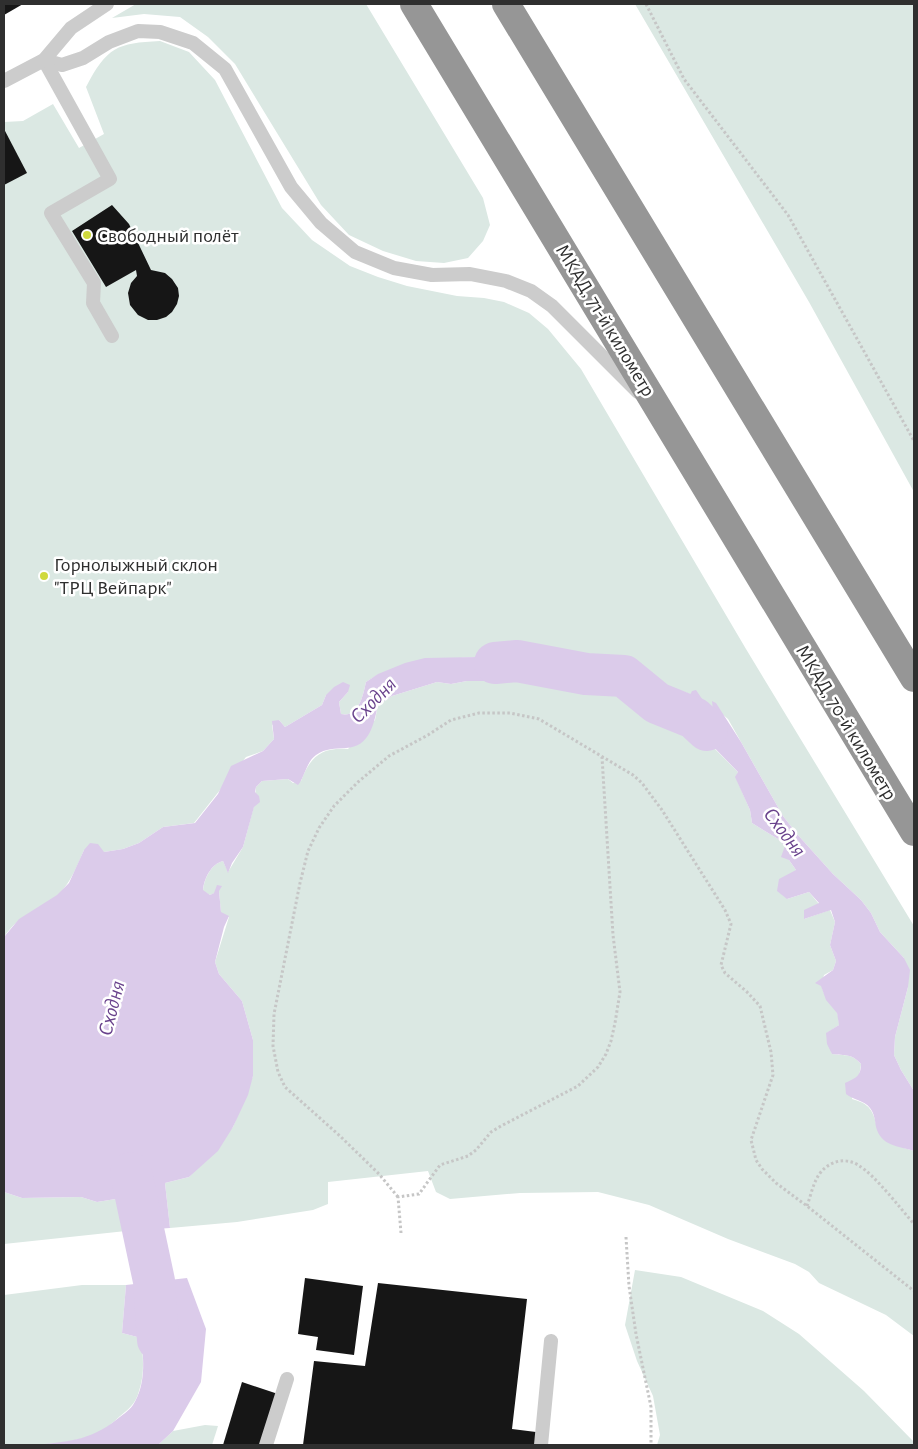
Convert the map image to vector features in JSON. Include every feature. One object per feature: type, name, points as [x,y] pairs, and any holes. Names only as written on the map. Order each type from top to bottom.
[{"type":"highway","name":"МКАД, 71-й километр","points":[[414,4],[796,638]]},
{"type":"highway","points":[[506,4],[914,678]]},
{"type":"highway","name":"МКАД, 70-й километр","points":[[796,638],[914,832]]},
{"type":"lane","points":[[4,81],[44,60],[70,28],[107,4]]},
{"type":"lane","points":[[44,60],[62,65],[83,58],[109,42],[138,31],[160,32],[193,43],[225,69],[292,187],[320,223],[355,252],[394,268],[432,275],[470,274],[506,281],[531,291],[552,306],[666,420]]},
{"type":"lane","points":[[44,60],[110,179],[50,213],[94,283],[92,303],[112,336]]},
{"type":"lane","points":[[540,1445],[551,1341]]},
{"type":"lane","points":[[266,1445],[287,1379]]},
{"type":"path","points":[[646,4],[684,79],[788,215],[914,441]]},
{"type":"path","points":[[401,1232],[398,1197],[366,1162],[285,1087],[278,1072],[273,1046],[274,1014],[300,883],[312,843],[334,806],[358,782],[389,756],[428,736],[451,720],[479,713],[510,713],[539,719],[633,776],[642,784],[667,819],[725,910],[731,924],[721,965],[725,973],[760,1006],[772,1060],[773,1075],[751,1140],[756,1160],[776,1183],[914,1291]]},
{"type":"path","points":[[398,1197],[419,1194],[440,1165],[468,1156],[476,1150],[491,1132],[578,1086],[598,1066],[606,1054],[616,1023],[620,992],[613,935],[602,757]]},
{"type":"path","points":[[807,1206],[816,1178],[828,1165],[841,1160],[857,1164],[876,1181],[914,1224]]},
{"type":"path","points":[[626,1237],[629,1286],[636,1334],[651,1407],[651,1445]]},
{"type":"shaded area","points":[[136,4],[366,4],[483,198],[490,225],[483,241],[468,258],[444,263],[416,261],[383,251],[349,235],[321,205],[235,64],[208,37],[180,17],[144,14],[112,18]]},
{"type":"shaded area","points":[[635,4],[914,4],[914,492],[809,302]]},
{"type":"shaded area","points":[[160,41],[189,52],[215,80],[282,208],[312,240],[350,266],[378,277],[407,286],[457,296],[504,302],[529,313],[548,329],[581,369],[746,649],[914,926],[914,1091],[894,1055],[895,1037],[908,987],[904,958],[880,932],[871,913],[861,900],[833,874],[783,816],[728,719],[714,707],[711,712],[695,697],[671,688],[669,700],[658,703],[664,712],[673,720],[699,733],[738,772],[736,778],[750,810],[752,823],[778,839],[785,846],[789,860],[796,870],[787,899],[809,892],[819,904],[804,919],[830,910],[835,922],[830,945],[836,961],[833,970],[824,975],[823,982],[824,992],[837,1012],[839,1020],[839,1025],[827,1033],[832,1054],[851,1057],[861,1064],[852,1099],[863,1103],[870,1109],[877,1128],[904,1148],[914,1151],[914,1336],[886,1315],[819,1283],[809,1272],[795,1264],[728,1239],[649,1205],[598,1192],[520,1193],[450,1199],[436,1192],[428,1171],[328,1182],[328,1204],[313,1210],[237,1222],[170,1228],[165,1183],[189,1177],[233,1127],[253,1076],[253,1040],[242,1001],[219,974],[215,962],[229,917],[221,913],[219,891],[210,895],[203,891],[207,877],[215,865],[223,861],[228,872],[243,847],[254,806],[256,787],[262,781],[288,779],[293,783],[301,781],[308,766],[318,755],[331,750],[348,749],[375,720],[378,705],[392,696],[437,682],[451,684],[467,681],[500,681],[506,649],[491,654],[419,663],[390,670],[366,682],[359,704],[352,713],[341,714],[339,702],[348,692],[326,695],[322,705],[285,727],[279,720],[272,725],[274,739],[263,751],[246,757],[194,823],[163,827],[139,843],[123,849],[104,852],[84,850],[70,879],[59,894],[23,917],[4,937],[4,122],[23,121],[53,104],[79,148],[104,134],[86,87],[100,63],[107,55],[123,46],[133,43]]},
{"type":"shaded area","points":[[4,1192],[22,1198],[81,1197],[97,1202],[122,1198],[126,1231],[4,1244]]},
{"type":"shaded area","points":[[635,1270],[681,1277],[763,1311],[799,1334],[864,1391],[914,1442],[914,1445],[657,1445],[660,1435],[653,1396],[637,1361],[625,1325]]},
{"type":"shaded area","points":[[82,1285],[126,1285],[122,1333],[141,1338],[142,1378],[136,1399],[108,1427],[90,1436],[53,1444],[4,1445],[4,1295]]},
{"type":"shaded area","points":[[205,1425],[218,1426],[212,1445],[158,1445],[173,1431]]},
{"type":"water","points":[[506,649],[550,651],[554,666],[541,677],[500,681],[467,681],[451,684],[437,682],[392,696],[378,705],[370,733],[361,743],[354,747],[327,750],[316,755],[310,762],[298,785],[288,779],[262,781],[256,787],[255,792],[259,796],[260,802],[254,807],[243,847],[232,863],[228,873],[223,861],[215,865],[205,881],[203,890],[210,895],[214,893],[217,885],[222,886],[219,891],[221,912],[229,916],[224,927],[215,962],[219,974],[242,1001],[253,1040],[253,1076],[248,1095],[233,1127],[218,1151],[189,1177],[165,1183],[170,1228],[126,1231],[122,1198],[97,1202],[81,1197],[22,1198],[4,1192],[4,937],[19,919],[57,895],[69,883],[84,850],[90,843],[98,844],[104,852],[123,849],[139,843],[163,827],[195,823],[218,794],[231,766],[263,751],[274,739],[272,721],[279,720],[285,727],[322,705],[326,695],[343,682],[350,685],[348,692],[339,702],[341,714],[347,714],[352,713],[359,704],[366,682],[378,674],[405,663],[425,658],[477,657]]},
{"type":"water","points":[[671,688],[690,695],[692,691],[696,690],[711,712],[713,711],[712,701],[716,703],[741,742],[783,816],[833,874],[861,900],[871,913],[880,932],[904,958],[910,970],[908,987],[895,1037],[894,1055],[914,1091],[914,1151],[886,1142],[878,1133],[870,1108],[865,1103],[846,1094],[845,1083],[857,1076],[861,1064],[851,1057],[832,1054],[827,1044],[826,1033],[839,1025],[837,1013],[826,1000],[821,986],[815,983],[833,970],[836,961],[830,945],[835,922],[831,910],[804,919],[804,910],[819,903],[809,892],[787,899],[777,891],[779,879],[796,870],[789,860],[781,857],[785,846],[778,839],[752,823],[750,810],[735,777],[738,772],[700,733],[673,720],[657,703],[668,700],[667,695]]},
{"type":"water","points":[[187,1278],[206,1329],[201,1382],[173,1431],[158,1445],[33,1445],[87,1436],[106,1427],[131,1407],[137,1397],[142,1381],[143,1355],[141,1338],[122,1333],[126,1285]]},
{"type":"building","points":[[4,4],[23,4],[4,15]]},
{"type":"building","points":[[4,129],[27,173],[4,185]]},
{"type":"building","points":[[112,205],[129,224],[151,270],[165,273],[178,288],[177,304],[166,317],[148,320],[138,315],[130,305],[128,293],[131,283],[137,276],[136,270],[106,287],[72,231]]},
{"type":"building","points":[[305,1278],[363,1286],[354,1355],[316,1350],[318,1337],[298,1334]]},
{"type":"building","points":[[378,1283],[527,1299],[512,1429],[536,1432],[535,1445],[303,1445],[314,1361],[365,1366]]},
{"type":"building","points":[[242,1382],[278,1394],[262,1445],[223,1445]]},
{"type":"waterway","name":"Сходня","points":[[495,663],[517,661],[586,674],[624,676],[657,703],[694,718],[707,730]]},
{"type":"waterway","name":"Сходня","points":[[131,1173],[154,1281],[158,1340]]},
{"type":"place","name":"Свободный полёт","points":[[87,235]]},
{"type":"place","name":"Горнолыжный склон \"ТРЦ Вейпарк\"","points":[[44,576]]}]
